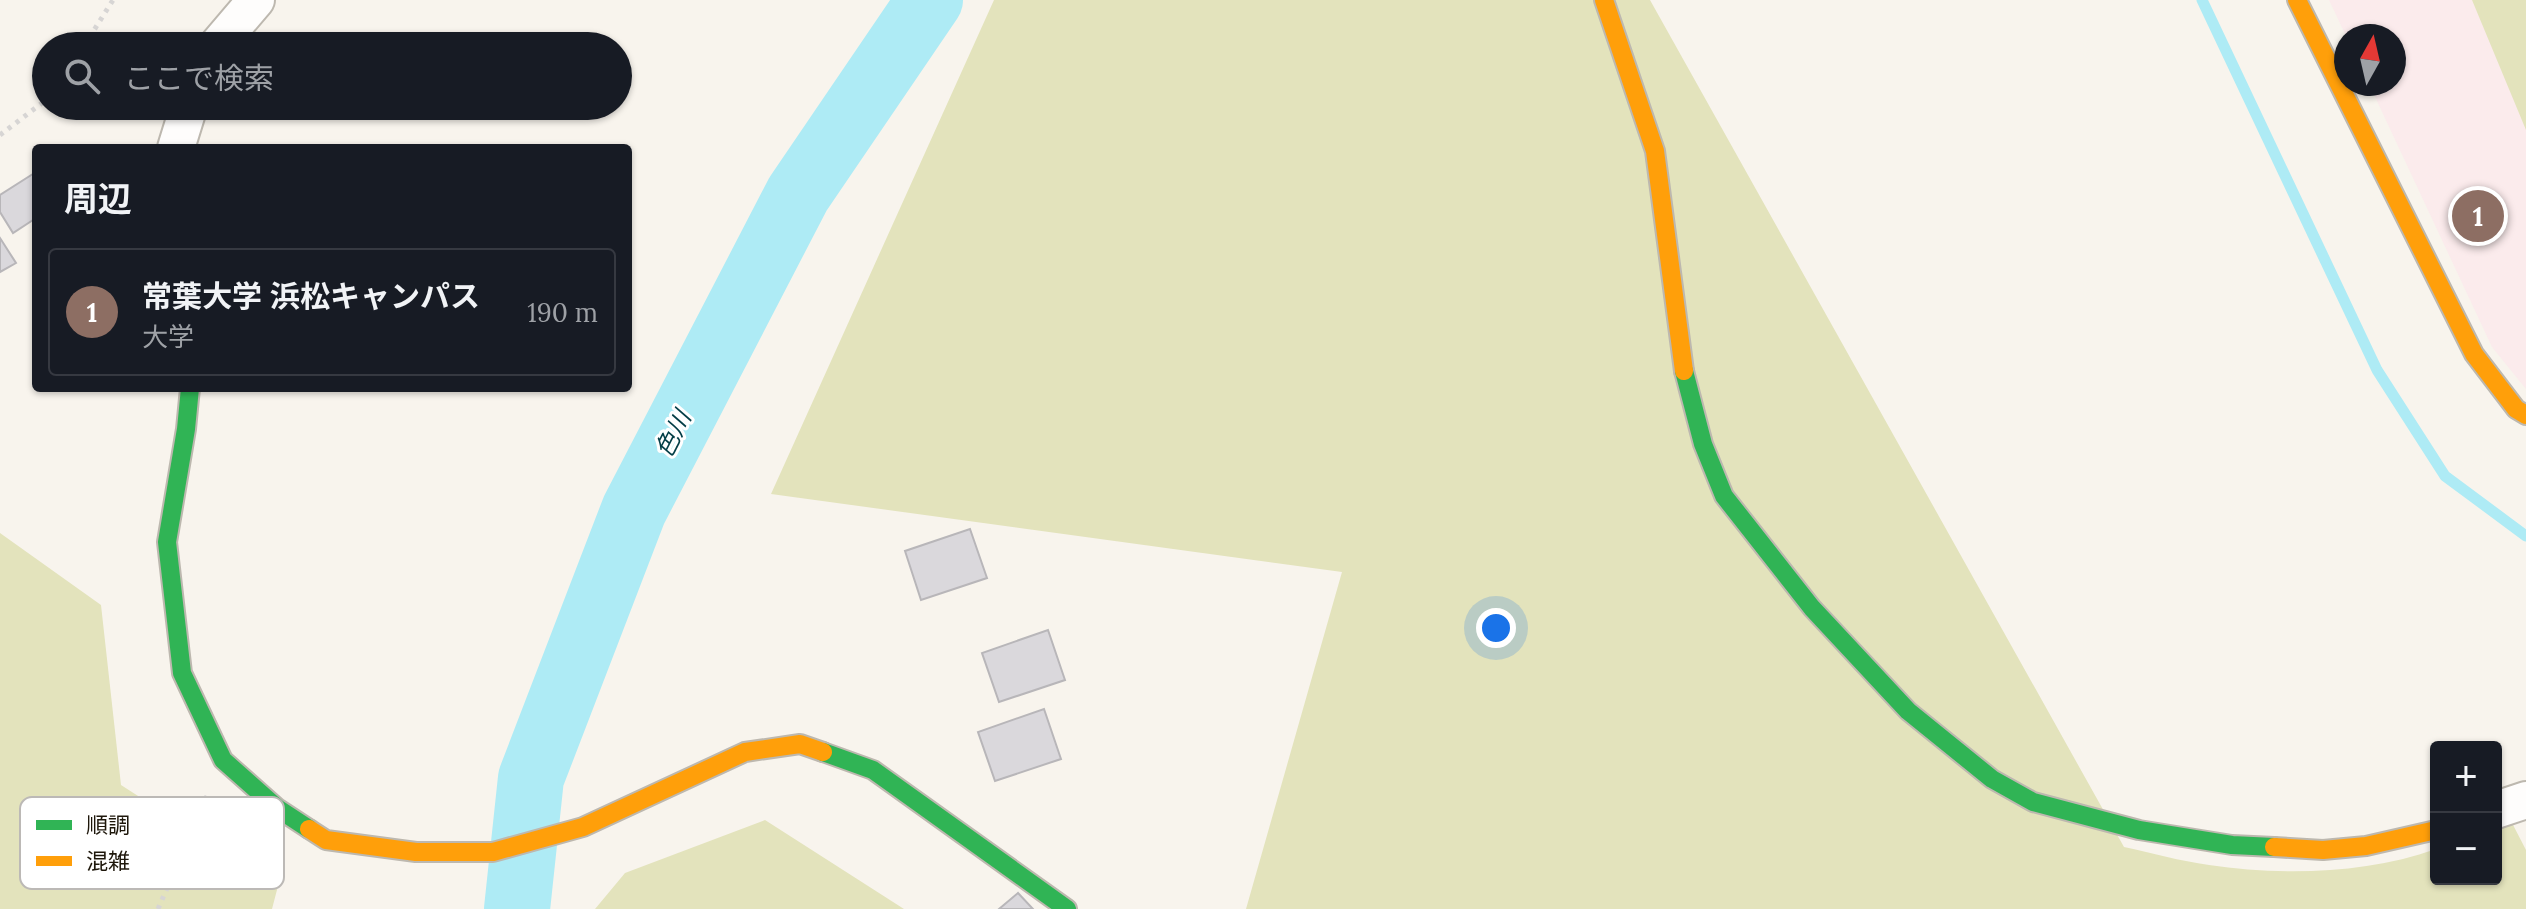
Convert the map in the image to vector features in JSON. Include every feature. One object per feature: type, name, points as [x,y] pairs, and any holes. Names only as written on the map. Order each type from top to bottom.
[{"type":"street","points":[[229,32],[256,0]]},
{"type":"street","points":[[1604,0],[1655,151],[1685,376],[1703,444],[1724,496],[1812,608],[1908,711],[1992,779],[2033,802],[2139,830],[2232,845],[2323,850],[2366,846],[2430,831]]},
{"type":"street","points":[[2297,0],[2474,354],[2516,409],[2526,415]]},
{"type":"street","points":[[177,144],[185,120]]},
{"type":"street","points":[[190,392],[167,542],[182,673],[223,760],[265,797]]},
{"type":"street","points":[[284,813],[326,840],[416,852],[493,852],[583,827],[745,752],[800,744],[873,770],[1067,909]]},
{"type":"street","points":[[2502,808],[2526,800]]},
{"type":"path","points":[[93,32],[113,0]]},
{"type":"path","points":[[0,135],[32,111]]},
{"type":"path","points":[[207,797],[223,760]]},
{"type":"path","points":[[158,909],[167,889]]},
{"type":"shaded area","points":[[2329,0],[2526,0],[2526,389],[2492,347],[2375,96],[2406,96],[2406,24],[2340,24]]},
{"type":"green space","points":[[994,0],[1650,0],[2124,847],[2209,865],[2265,871],[2353,868],[2430,851],[2430,885],[2502,885],[2502,825],[2511,821],[2526,850],[2526,909],[1246,909],[1342,572],[771,494]]},
{"type":"green space","points":[[2472,0],[2526,0],[2526,130]]},
{"type":"green space","points":[[0,533],[101,605],[121,785],[140,797],[20,797],[20,889],[277,889],[272,909],[0,909]]},
{"type":"green space","points":[[765,820],[904,909],[595,909],[625,873]]},
{"type":"building","points":[[32,175],[32,221],[13,233],[0,212],[0,195]]},
{"type":"building","points":[[0,238],[16,263],[0,272]]},
{"type":"building","points":[[970,529],[987,578],[921,600],[905,551]]},
{"type":"building","points":[[1048,630],[1065,680],[999,702],[982,653]]},
{"type":"building","points":[[1044,709],[1061,759],[995,781],[978,732]]},
{"type":"building","points":[[1018,893],[1033,909],[999,909]]},
{"type":"waterway","name":"色川","points":[[517,909],[531,778],[634,510],[798,194],[930,0]]},
{"type":"waterway","points":[[2202,0],[2377,370],[2445,476],[2526,536]]},
{"type":"traffic: fast","points":[[1684,371],[1703,444],[1724,496],[1812,608],[1908,711],[1992,779],[2033,802],[2139,830],[2232,845],[2274,847]]},
{"type":"traffic: fast","points":[[190,392],[167,542],[182,673],[223,760],[265,797]]},
{"type":"traffic: fast","points":[[823,752],[873,770],[1067,909]]},
{"type":"traffic: fast","points":[[284,813],[309,829]]},
{"type":"traffic: slow","points":[[1604,0],[1655,151],[1684,371]]},
{"type":"traffic: slow","points":[[2297,0],[2474,354],[2516,409],[2526,415]]},
{"type":"traffic: slow","points":[[309,829],[326,840],[416,852],[493,852],[583,827],[745,752],[800,744],[823,752]]},
{"type":"traffic: slow","points":[[2274,847],[2323,850],[2366,846],[2430,831]]},
{"type":"place","name":"常葉大学 浜松キャンパス","points":[[2478,216]]}]
